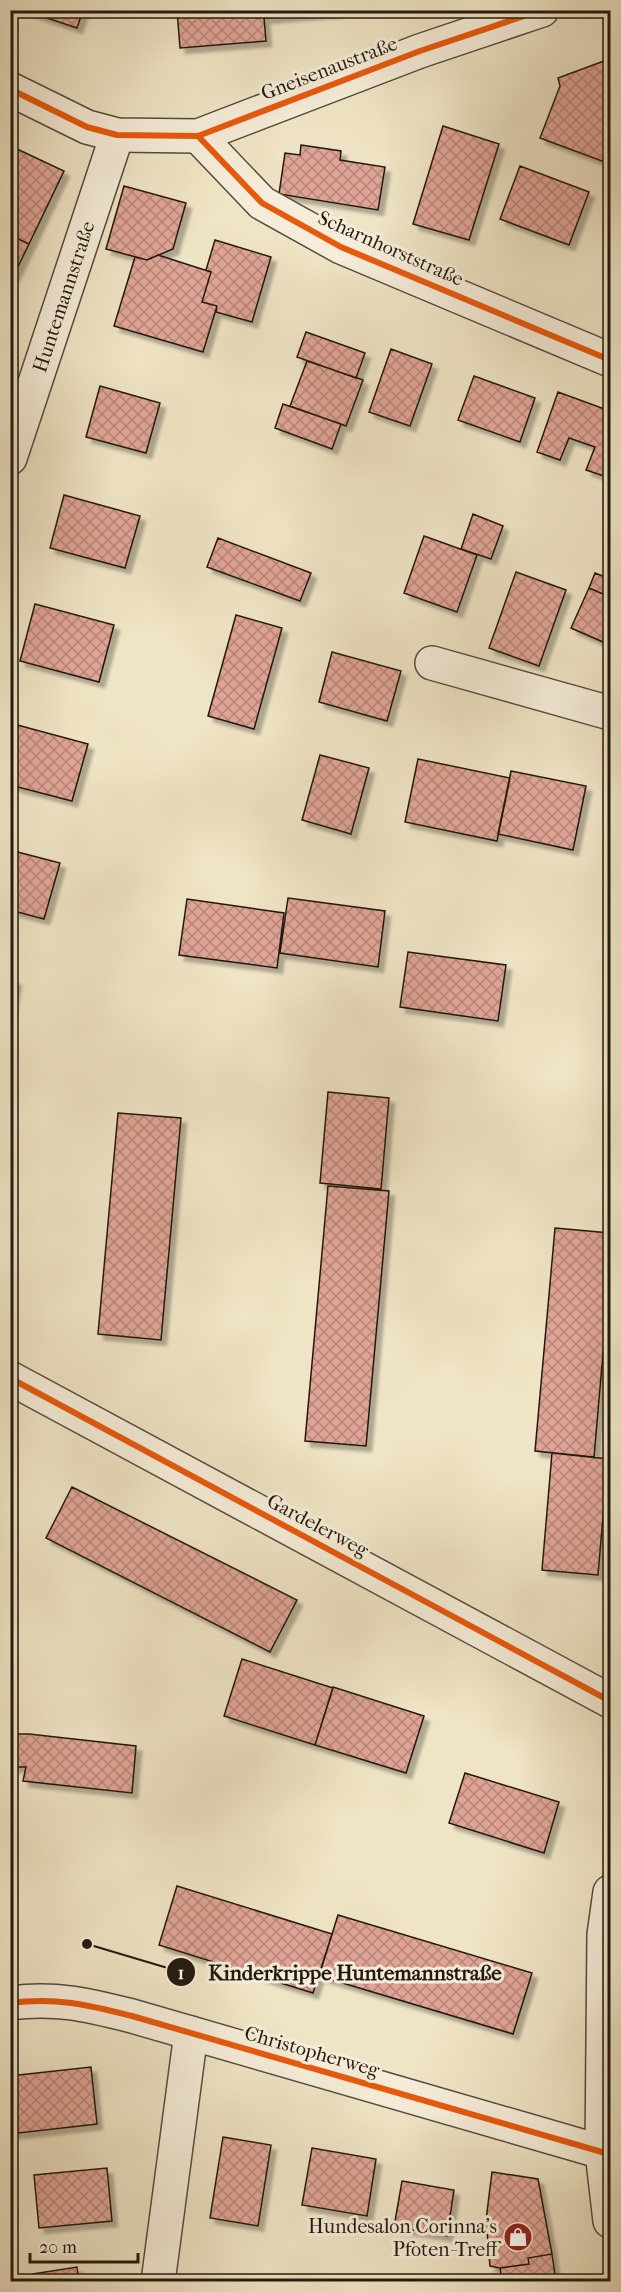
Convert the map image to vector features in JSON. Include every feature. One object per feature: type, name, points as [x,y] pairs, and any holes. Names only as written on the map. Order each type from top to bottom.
[{"type":"street","name":"Gneisenaustraße","points":[[198,136],[420,51],[542,10]]},
{"type":"street","points":[[10,89],[87,127],[117,135],[198,136]]},
{"type":"street","name":"Huntemannstraße","points":[[10,458],[117,135]]},
{"type":"street","name":"Scharnhorststraße","points":[[198,136],[262,202],[341,247],[610,360]]},
{"type":"street","points":[[432,663],[610,713]]},
{"type":"street","name":"Gardelerweg","points":[[10,1378],[610,1701]]},
{"type":"street","points":[[610,1892],[604,1935],[602,2152],[610,2221]]},
{"type":"street","name":"Christopherweg","points":[[10,2002],[39,1999],[84,2004],[602,2152]]},
{"type":"street","points":[[158,2282],[191,2033]]},
{"type":"building","points":[[23,10],[83,10],[77,28]]},
{"type":"building","points":[[177,10],[337,10],[337,12],[264,18],[266,41],[180,48]]},
{"type":"building","points":[[604,61],[610,73],[610,164],[540,138],[560,86],[558,78]]},
{"type":"building","points":[[443,126],[499,144],[469,240],[413,224]]},
{"type":"building","points":[[301,145],[341,151],[340,160],[385,167],[378,210],[279,194],[285,153],[300,155]]},
{"type":"building","points":[[17,149],[64,171],[29,244],[10,235],[10,164]]},
{"type":"building","points":[[520,166],[589,192],[569,245],[500,219]]},
{"type":"building","points":[[124,186],[186,203],[173,249],[147,260],[106,249]]},
{"type":"building","points":[[10,235],[29,244],[10,283]]},
{"type":"building","points":[[215,240],[271,257],[252,322],[216,312],[217,306],[202,302],[211,272],[206,270]]},
{"type":"building","points":[[158,255],[211,272],[202,302],[217,306],[203,352],[114,326],[135,257],[147,260]]},
{"type":"building","points":[[306,332],[365,353],[356,378],[297,357]]},
{"type":"building","points":[[391,349],[432,364],[410,426],[369,412]]},
{"type":"building","points":[[307,361],[363,380],[346,426],[290,406]]},
{"type":"building","points":[[474,376],[535,398],[520,442],[458,420]]},
{"type":"building","points":[[100,386],[160,403],[146,453],[86,437]]},
{"type":"building","points":[[558,392],[610,411],[610,478],[586,470],[595,447],[569,438],[560,460],[537,452]]},
{"type":"building","points":[[283,404],[341,424],[332,449],[275,428]]},
{"type":"building","points":[[64,495],[140,516],[125,568],[50,548]]},
{"type":"building","points":[[473,514],[503,526],[491,559],[461,549]]},
{"type":"building","points":[[424,536],[477,555],[457,612],[404,593]]},
{"type":"building","points":[[218,538],[311,573],[300,601],[207,567]]},
{"type":"building","points":[[516,572],[566,590],[539,666],[489,648]]},
{"type":"building","points":[[595,573],[610,579],[610,597],[589,588]]},
{"type":"building","points":[[589,588],[610,597],[610,645],[571,628]]},
{"type":"building","points":[[35,604],[114,625],[99,682],[20,661]]},
{"type":"building","points":[[236,615],[282,628],[254,729],[208,716]]},
{"type":"building","points":[[332,652],[401,671],[387,721],[319,702]]},
{"type":"building","points":[[10,723],[88,744],[72,801],[10,785]]},
{"type":"building","points":[[320,755],[369,768],[351,834],[302,820]]},
{"type":"building","points":[[418,759],[510,778],[497,841],[405,822]]},
{"type":"building","points":[[511,771],[586,786],[573,850],[498,834]]},
{"type":"building","points":[[10,850],[60,863],[44,919],[10,910]]},
{"type":"building","points":[[288,898],[385,911],[378,967],[280,953]]},
{"type":"building","points":[[187,899],[284,913],[277,968],[179,955]]},
{"type":"building","points":[[408,952],[506,965],[498,1021],[400,1007]]},
{"type":"building","points":[[10,979],[16,980],[10,1012]]},
{"type":"building","points":[[328,1092],[389,1098],[381,1189],[320,1183]]},
{"type":"building","points":[[118,1113],[181,1118],[161,1340],[98,1334]]},
{"type":"building","points":[[328,1186],[389,1191],[366,1446],[305,1441]]},
{"type":"building","points":[[555,1228],[610,1233],[610,1273],[594,1457],[535,1451]]},
{"type":"building","points":[[552,1453],[608,1459],[598,1575],[542,1570]]},
{"type":"building","points":[[72,1487],[297,1600],[270,1652],[46,1538]]},
{"type":"building","points":[[242,1659],[333,1688],[315,1745],[224,1716]]},
{"type":"building","points":[[333,1687],[424,1716],[406,1773],[315,1745]]},
{"type":"building","points":[[10,1734],[29,1734],[136,1746],[132,1793],[23,1781],[26,1767],[10,1767]]},
{"type":"building","points":[[465,1773],[559,1802],[544,1853],[449,1823]]},
{"type":"building","points":[[177,1886],[332,1934],[313,1993],[159,1945]]},
{"type":"building","points":[[338,1915],[532,1973],[513,2034],[319,1976]]},
{"type":"building","points":[[91,2067],[97,2124],[10,2134],[10,2076]]},
{"type":"building","points":[[223,2137],[271,2145],[258,2226],[210,2218]]},
{"type":"building","points":[[312,2148],[376,2159],[367,2216],[302,2205]]},
{"type":"building","points":[[107,2168],[112,2221],[39,2228],[34,2175]]},
{"type":"building","name":"Hundesalon Corinna's Pfoten-Treff","points":[[492,2172],[538,2179],[552,2254],[528,2258],[529,2264],[500,2268],[490,2266],[486,2220]]},
{"type":"building","points":[[402,2181],[454,2190],[447,2236],[394,2227]]},
{"type":"building","points":[[552,2254],[556,2282],[502,2282],[500,2268],[529,2264],[528,2258]]},
{"type":"building","points":[[77,2267],[79,2282],[34,2282],[33,2274]]},
{"type":"cycle path","points":[[10,89],[87,127],[117,135],[198,136],[420,51],[542,10]]},
{"type":"cycle path","points":[[198,136],[262,203],[341,247],[610,360]]},
{"type":"cycle path","points":[[10,1378],[610,1701]]},
{"type":"cycle path","points":[[10,2003],[58,2002],[86,2005],[132,2016],[602,2152]]},
{"type":"place","name":"Kinderkrippe Huntemannstraße","points":[[87,1944]]},
{"type":"place","name":"Hundesalon Corinna's Pfoten-Treff","points":[[518,2237]]}]
